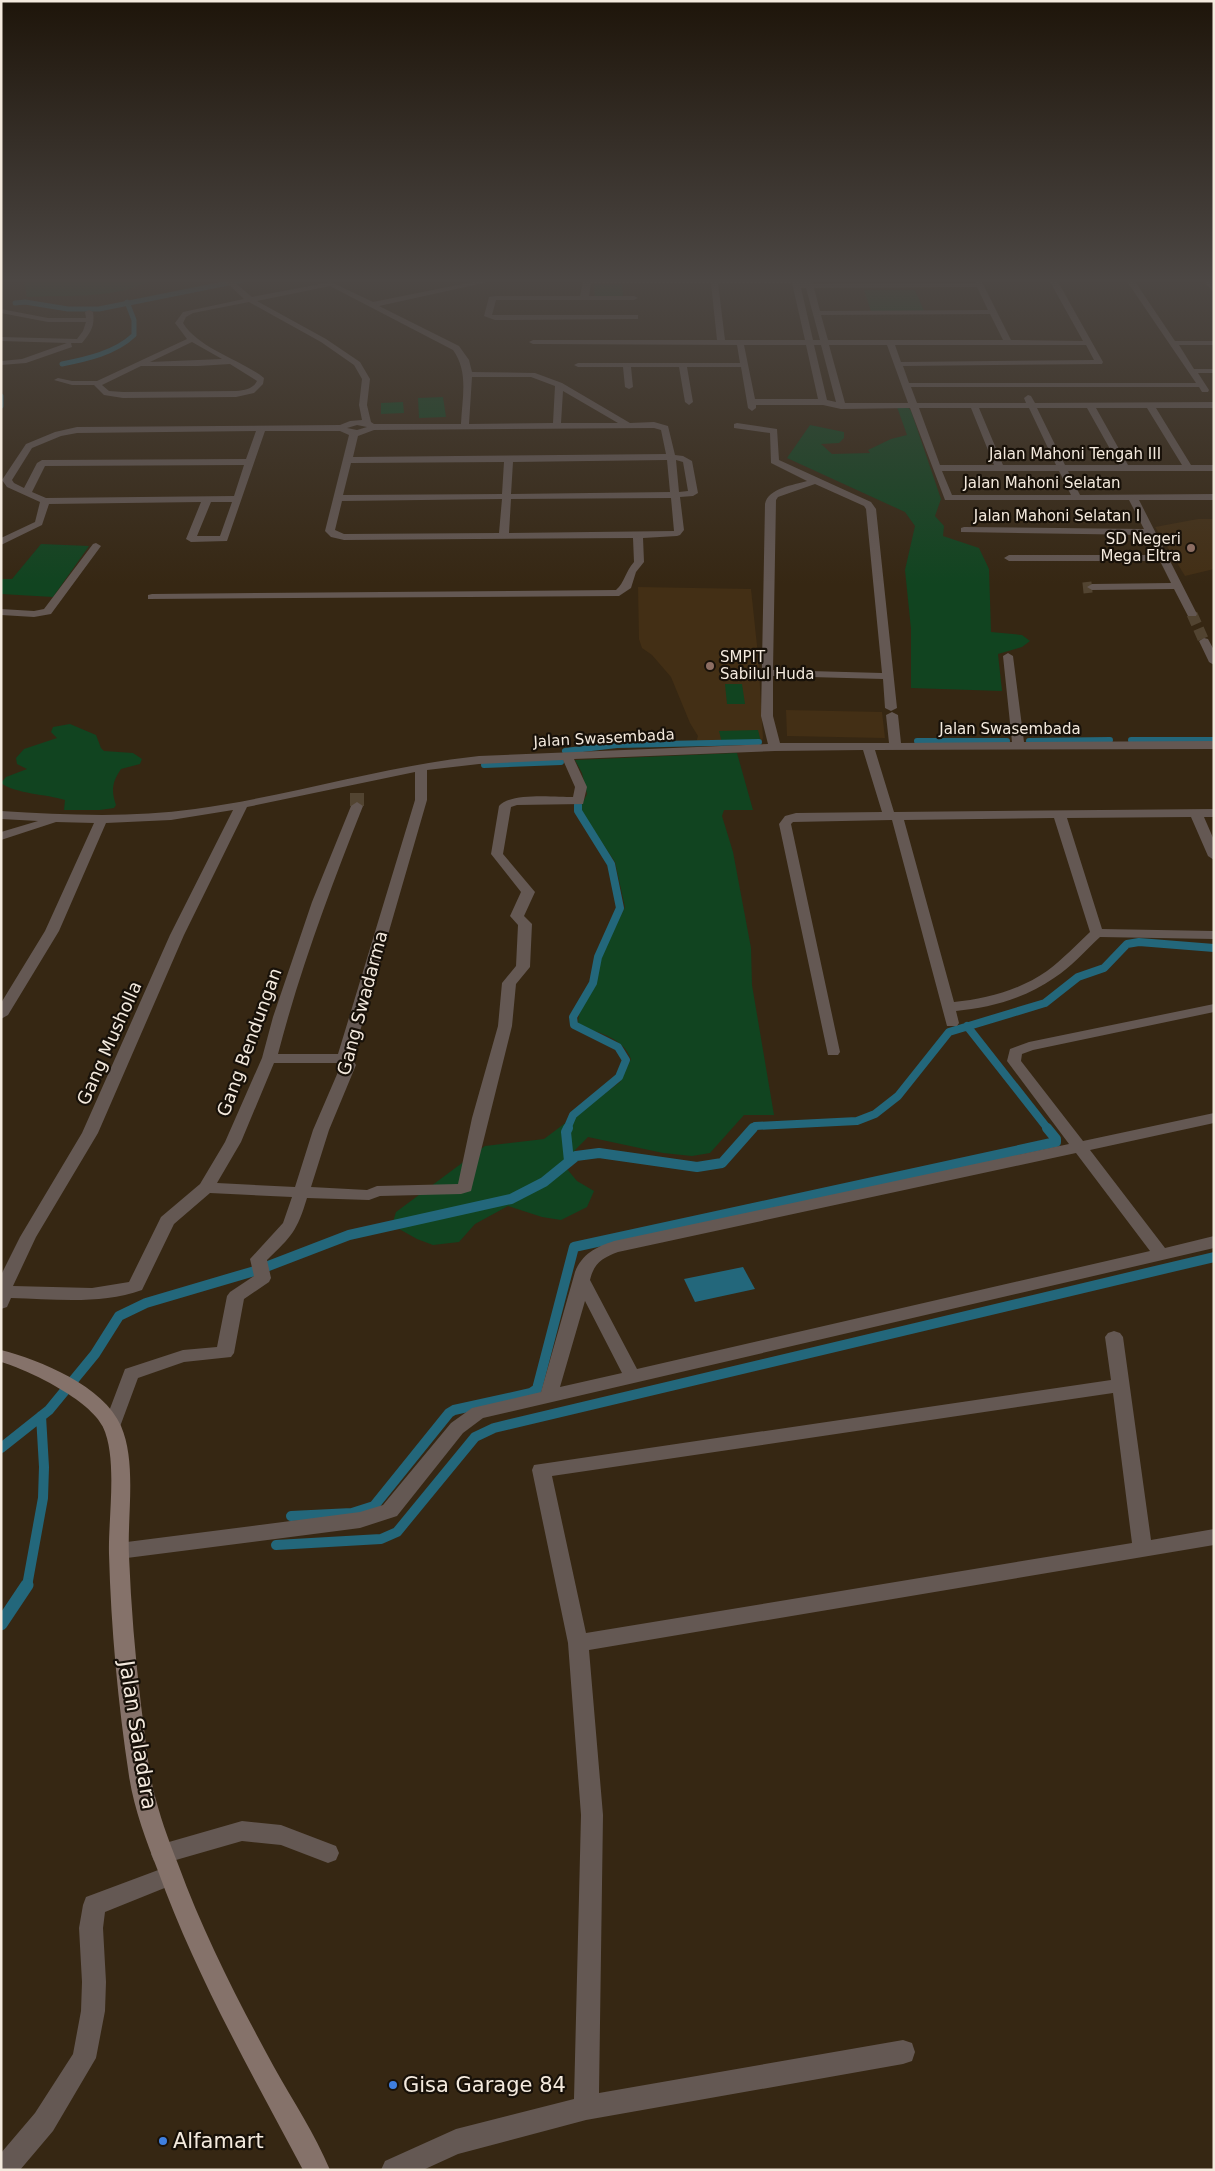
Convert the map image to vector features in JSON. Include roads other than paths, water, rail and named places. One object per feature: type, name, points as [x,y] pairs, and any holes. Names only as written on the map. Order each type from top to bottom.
[{"type":"street","points":[[64,381],[98,383],[102,381]]},
{"type":"street","points":[[98,383],[107,393],[122,395],[236,394],[251,392],[259,386],[261,381]]},
{"type":"street","points":[[344,426],[363,405],[367,386],[366,381]]},
{"type":"street","points":[[465,426],[468,381]]},
{"type":"street","points":[[549,381],[559,385],[629,425]]},
{"type":"street","points":[[628,381],[629,387]]},
{"type":"street","points":[[686,381],[689,402]]},
{"type":"street","points":[[747,381],[752,405],[823,402],[841,406],[1090,405],[1207,389],[1214,404]]},
{"type":"street","points":[[818,381],[823,402]]},
{"type":"street","points":[[834,381],[841,406]]},
{"type":"street","points":[[905,381],[936,468]]},
{"type":"street","points":[[907,385],[1022,385],[1025,381]]},
{"type":"street","points":[[1067,381],[1143,397],[1214,404]]},
{"type":"street","points":[[557,426],[559,385]]},
{"type":"street","points":[[1022,385],[1076,498]]},
{"type":"street","points":[[1143,397],[1188,468]]},
{"type":"street","points":[[344,426],[346,432],[368,431],[370,426],[363,405]]},
{"type":"street","points":[[1090,405],[1125,468]]},
{"type":"street","points":[[974,406],[1000,468]]},
{"type":"street","points":[[238,499],[45,501],[10,485],[7,480],[30,446],[72,430],[261,429],[344,426],[654,425],[666,428],[679,530],[677,533],[662,536],[344,537],[334,535],[330,531],[354,433]]},
{"type":"street","points":[[738,426],[774,431],[774,461],[868,504],[871,509],[895,746]]},
{"type":"street","points":[[207,499],[192,540],[224,539],[261,429]]},
{"type":"street","points":[[27,492],[58,434]]},
{"type":"street","points":[[46,456],[251,462]]},
{"type":"street","points":[[338,498],[675,495],[693,493],[688,461],[671,457],[347,460]]},
{"type":"street","points":[[504,536],[508,459]]},
{"type":"street","name":"Jalan Mahoni Tengah III","points":[[936,468],[1214,468]]},
{"type":"street","name":"Jalan Mahoni Selatan","points":[[936,468],[946,496],[951,499],[1214,497]]},
{"type":"street","points":[[672,474],[689,473]]},
{"type":"street","points":[[775,747],[767,716],[771,499],[776,495],[815,481]]},
{"type":"street","name":"Jalan Mahoni Selatan","points":[[1133,498],[1176,586],[1192,614]]},
{"type":"street","points":[[1,542],[39,523],[45,501]]},
{"type":"street","name":"Jalan Mahoni Selatan I","points":[[964,530],[1149,532]]},
{"type":"street","points":[[152,597],[619,593],[627,586],[631,572],[639,562],[638,536]]},
{"type":"street","points":[[1,612],[34,614],[47,612],[96,546]]},
{"type":"street","points":[[1008,558],[1162,558]]},
{"type":"street","points":[[1092,587],[1176,586]]},
{"type":"street","points":[[1204,641],[1213,660]]},
{"type":"street","points":[[1008,656],[1018,745]]},
{"type":"street","points":[[768,673],[888,676]]},
{"type":"street","name":"Jalan Swasembada","points":[[1,815],[101,820],[150,818],[242,805],[355,780],[457,762],[775,747],[1214,745]]},
{"type":"street","points":[[868,746],[893,816],[952,1023]]},
{"type":"street","points":[[206,1188],[370,1194],[377,1191],[461,1189],[465,1187],[480,1118],[505,1026],[509,983],[523,967],[525,924],[518,919],[518,916],[528,892],[497,854],[505,806],[508,803],[517,801],[579,801],[581,786],[567,756]]},
{"type":"street","name":"Gang Swadarma","points":[[108,1420],[131,1374],[183,1356],[225,1353],[236,1296],[263,1278],[258,1259],[292,1224],[321,1130],[349,1065],[344,1059],[421,800],[421,768]]},
{"type":"street","name":"Gang Bendungan","points":[[3,1297],[103,1293],[130,1289],[136,1286],[167,1221],[206,1188],[233,1142],[269,1058],[280,1017],[319,902],[357,800],[355,780]]},
{"type":"street","name":"Gang Musholla","points":[[3,1297],[6,1282],[28,1237],[90,1133],[177,935],[242,805]]},
{"type":"street","points":[[1196,813],[1214,856]]},
{"type":"street","points":[[833,1052],[785,824],[789,819],[796,817],[1214,813]]},
{"type":"street","points":[[1059,814],[1097,933]]},
{"type":"street","points":[[1,836],[40,825],[56,818]]},
{"type":"street","points":[[1,1015],[52,931],[101,820]]},
{"type":"street","points":[[948,1007],[971,1006],[1003,998],[1046,978],[1097,933],[1214,935]]},
{"type":"street","points":[[1161,1254],[1014,1061],[1015,1052],[1029,1046],[1214,1008]]},
{"type":"street","points":[[269,1058],[344,1059]]},
{"type":"street","points":[[549,1396],[584,1269],[592,1256],[614,1246],[1214,1118]]},
{"type":"street","points":[[119,1551],[360,1520],[390,1511],[457,1428],[478,1413],[1214,1242]]},
{"type":"street","points":[[582,1280],[632,1376]]},
{"type":"street","points":[[1114,1337],[1142,1549]]},
{"type":"street","points":[[1,1356],[29,1365],[84,1395],[108,1420]]},
{"type":"street","points":[[586,2108],[592,1815],[578,1643],[541,1470],[1121,1385]]},
{"type":"street","name":"Jalan Saladara","points":[[108,1420],[119,1465],[119,1551],[124,1640],[140,1778],[166,1865],[213,1973],[317,2170]]},
{"type":"street","points":[[578,1643],[1214,1537]]},
{"type":"street","points":[[3,2170],[44,2122],[84,2058],[93,2012],[94,1982],[91,1928],[94,1905],[166,1865],[242,1831],[281,1835],[328,1853]]},
{"type":"street","points":[[394,2170],[456,2142],[586,2108],[903,2052]]},
{"type":"water","points":[[743,1267],[755,1289],[695,1302],[684,1279]]},
{"type":"waterway","points":[[1,396],[1,406]]},
{"type":"waterway","points":[[1029,741],[1110,740]]},
{"type":"waterway","points":[[1131,740],[1214,740]]},
{"type":"waterway","points":[[917,741],[1007,741]]},
{"type":"waterway","points":[[567,754],[565,751],[617,745],[759,742]]},
{"type":"waterway","points":[[484,765],[561,762]]},
{"type":"waterway","points":[[567,1129],[573,1115],[619,1077],[626,1060],[618,1047],[574,1025],[573,1017],[593,983],[598,957],[620,908],[611,864],[578,811],[578,805]]},
{"type":"waterway","points":[[967,1026],[1045,1003],[1078,977],[1104,968],[1127,944],[1139,942],[1214,948]]},
{"type":"waterway","points":[[753,1128],[755,1126],[857,1121],[875,1114],[898,1096],[949,1032],[967,1026]]},
{"type":"waterway","points":[[967,1026],[1048,1129]]},
{"type":"waterway","points":[[568,1128],[566,1132],[569,1161]]},
{"type":"waterway","points":[[41,1416],[49,1410],[95,1354],[119,1316],[146,1303],[258,1270],[349,1235],[511,1199],[544,1182],[576,1156],[599,1153],[697,1167],[722,1163],[753,1128]]},
{"type":"waterway","points":[[291,1516],[352,1513],[374,1506],[449,1413],[454,1410],[531,1393],[537,1389],[574,1247],[1056,1142],[1056,1139],[1047,1128]]},
{"type":"waterway","points":[[276,1545],[381,1539],[397,1532],[475,1437],[494,1428],[1214,1257]]},
{"type":"waterway","points":[[1,1448],[41,1416]]},
{"type":"waterway","points":[[27,1586],[43,1498],[44,1467],[41,1416]]},
{"type":"waterway","points":[[1,1624],[27,1585]]},
{"type":"tunnel","points":[[1083,588],[1092,587]]},
{"type":"tunnel","points":[[1192,614],[1204,641]]},
{"type":"tunnel","points":[[357,793],[357,806]]},
{"type":"place","name":"SD Negeri Mega Eltra","points":[[1191,548]]},
{"type":"place","name":"SMPIT Sabilul Huda","points":[[710,666]]},
{"type":"place","name":"Gisa Garage 84","points":[[393,2085]]},
{"type":"place","name":"Alfamart","points":[[163,2141]]}]
